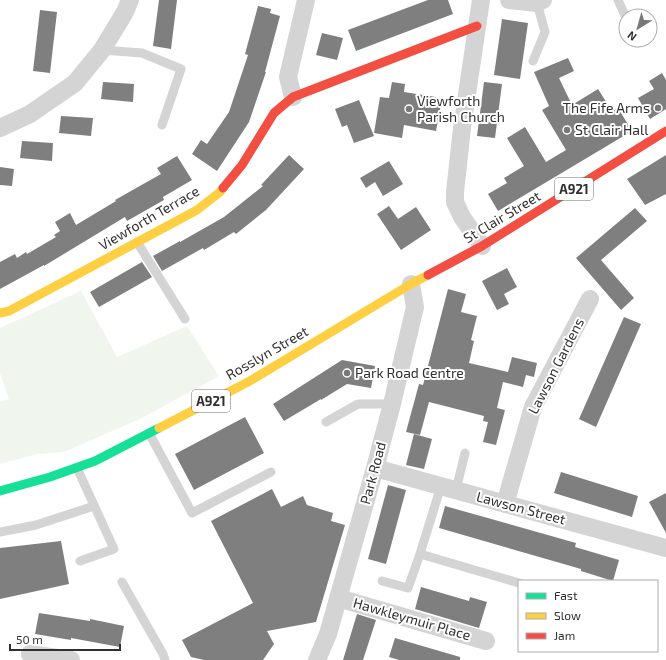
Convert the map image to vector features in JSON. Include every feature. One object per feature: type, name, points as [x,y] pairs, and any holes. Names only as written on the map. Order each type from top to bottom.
[{"type":"main road","name":"Viewforth Terrace","points":[[0,313],[9,311],[197,210],[220,192],[242,165],[274,113],[293,97],[477,26]]},
{"type":"main road","name":"St Clair Street","points":[[411,284],[482,246],[666,132]]},
{"type":"main road","name":"Rosslyn Street","points":[[0,491],[50,477],[95,461],[248,382],[411,284]]},
{"type":"street","points":[[0,128],[30,114],[75,83],[102,50],[125,12],[130,0]]},
{"type":"street","points":[[293,97],[288,77],[306,0]]},
{"type":"street","points":[[481,0],[462,128],[455,202],[462,217],[482,246]]},
{"type":"street","points":[[509,0],[540,1]]},
{"type":"street","name":"Park Road","points":[[317,660],[328,634],[376,468],[392,404],[415,307],[411,284]]},
{"type":"street","name":"Lawson Gardens","points":[[505,504],[533,407],[590,299]]},
{"type":"street","name":"Lawson Street","points":[[376,468],[666,548]]},
{"type":"street","name":"Hawkleymuir Place","points":[[338,598],[486,641]]},
{"type":"street","points":[[30,654],[70,660]]},
{"type":"lane","points":[[533,60],[545,32],[540,1]]},
{"type":"lane","points":[[102,50],[142,53],[181,69],[162,125]]},
{"type":"lane","points":[[138,242],[185,319]]},
{"type":"lane","points":[[326,422],[358,404],[392,404]]},
{"type":"lane","points":[[149,433],[192,513],[271,472]]},
{"type":"lane","points":[[382,581],[408,588],[420,554],[465,453]]},
{"type":"lane","points":[[77,468],[114,549],[80,561]]},
{"type":"lane","points":[[0,532],[36,525],[94,506]]},
{"type":"lane","points":[[420,554],[518,583]]},
{"type":"lane","points":[[122,582],[165,660]]},
{"type":"shaded area","points":[[81,291],[117,357],[187,326],[219,376],[142,418],[64,452],[37,454],[0,464],[0,401],[9,399],[0,373],[0,328]]},
{"type":"building","points":[[159,0],[177,0],[171,49],[153,46]]},
{"type":"building","points":[[428,0],[448,0],[453,14],[356,51],[348,30]]},
{"type":"building","points":[[258,6],[271,9],[270,13],[280,16],[266,72],[249,122],[217,171],[192,154],[201,140],[207,144],[229,112],[248,55],[245,54]]},
{"type":"building","points":[[40,10],[57,12],[50,73],[33,71]]},
{"type":"building","points":[[502,19],[528,23],[520,79],[494,75]]},
{"type":"building","points":[[322,33],[343,38],[337,60],[316,55]]},
{"type":"building","points":[[568,58],[574,71],[559,78],[572,105],[598,89],[612,111],[618,108],[632,131],[498,211],[488,194],[507,183],[504,178],[524,166],[507,138],[525,127],[546,162],[566,150],[542,110],[549,106],[534,72]]},
{"type":"building","points":[[662,73],[666,80],[666,109],[650,119],[638,98],[654,89],[649,81]]},
{"type":"building","points":[[103,82],[134,84],[133,102],[101,99]]},
{"type":"building","name":"Viewforth Parish Church","points":[[392,82],[405,84],[404,92],[442,98],[436,131],[404,125],[402,138],[374,133],[380,97],[389,98]]},
{"type":"building","points":[[484,82],[502,84],[495,138],[477,136]]},
{"type":"building","points":[[359,100],[374,136],[354,143],[347,125],[342,127],[335,109]]},
{"type":"building","points":[[61,116],[93,118],[91,136],[59,133]]},
{"type":"building","points":[[22,141],[53,143],[52,161],[20,158]]},
{"type":"building","points":[[289,155],[304,169],[266,210],[236,234],[234,232],[204,250],[203,248],[162,271],[153,256],[224,217],[263,186],[261,185]]},
{"type":"building","points":[[666,155],[666,194],[645,205],[627,179]]},
{"type":"building","points":[[177,156],[192,180],[163,197],[164,200],[127,221],[125,217],[44,266],[0,289],[0,262],[15,254],[17,258],[26,252],[27,254],[56,237],[54,235],[60,231],[55,222],[70,213],[76,225],[116,201],[115,200],[161,174],[157,168]]},
{"type":"building","points":[[389,161],[403,184],[383,196],[375,182],[366,188],[360,178]]},
{"type":"building","points":[[0,167],[14,169],[12,186],[0,185]]},
{"type":"building","points":[[389,206],[398,219],[416,207],[431,230],[401,250],[377,214]]},
{"type":"building","points":[[635,208],[647,221],[601,260],[634,298],[621,310],[576,258]]},
{"type":"building","points":[[142,262],[152,277],[99,307],[90,292]]},
{"type":"building","points":[[507,268],[517,287],[504,294],[509,304],[497,310],[482,281]]},
{"type":"building","points":[[448,289],[466,294],[461,312],[477,316],[471,340],[474,341],[469,363],[508,372],[512,357],[537,363],[534,377],[526,375],[523,387],[503,382],[497,408],[505,410],[496,445],[483,442],[488,422],[483,421],[484,416],[429,402],[420,435],[406,432],[419,384],[423,385]]},
{"type":"building","points":[[624,317],[641,324],[596,427],[579,419]]},
{"type":"building","name":"Park Road Centre","points":[[342,360],[375,366],[371,388],[347,384],[284,421],[273,404]]},
{"type":"building","points":[[245,417],[264,453],[194,490],[175,454]]},
{"type":"building","points":[[414,434],[432,439],[424,469],[406,465]]},
{"type":"building","points":[[561,472],[638,496],[632,517],[554,493]]},
{"type":"building","points":[[388,485],[406,490],[386,564],[368,559]]},
{"type":"building","points":[[272,489],[281,507],[303,496],[307,505],[333,513],[331,521],[345,525],[316,622],[267,631],[274,644],[263,660],[204,660],[191,657],[182,640],[253,603],[211,521]]},
{"type":"building","points":[[666,493],[666,533],[649,502]]},
{"type":"building","points":[[445,506],[576,543],[575,547],[619,560],[613,580],[610,580],[581,571],[581,569],[439,528]]},
{"type":"building","points":[[61,541],[69,584],[0,599],[0,548]]},
{"type":"building","points":[[421,587],[469,601],[470,597],[487,602],[479,628],[415,609]]},
{"type":"building","points":[[39,613],[90,621],[90,619],[124,626],[120,647],[71,638],[71,640],[35,634]]},
{"type":"building","points":[[357,614],[376,620],[363,660],[343,660]]},
{"type":"building","points":[[395,638],[460,657],[460,660],[399,660],[389,657]]},
{"type":"traffic: fast","points":[[0,491],[50,477],[95,461],[159,428]]},
{"type":"traffic: slow","points":[[0,313],[9,311],[197,210],[223,188]]},
{"type":"traffic: slow","points":[[159,428],[248,382],[428,275]]},
{"type":"traffic: jam","points":[[223,188],[242,165],[274,113],[293,97],[477,26]]},
{"type":"traffic: jam","points":[[428,275],[482,246],[666,131]]},
{"type":"place","name":"The Fife Arms","points":[[658,108]]},
{"type":"place","name":"Viewforth Parish Church","points":[[409,109]]},
{"type":"place","name":"St Clair Hall","points":[[567,130]]},
{"type":"place","name":"Park Road Centre","points":[[347,373]]}]
